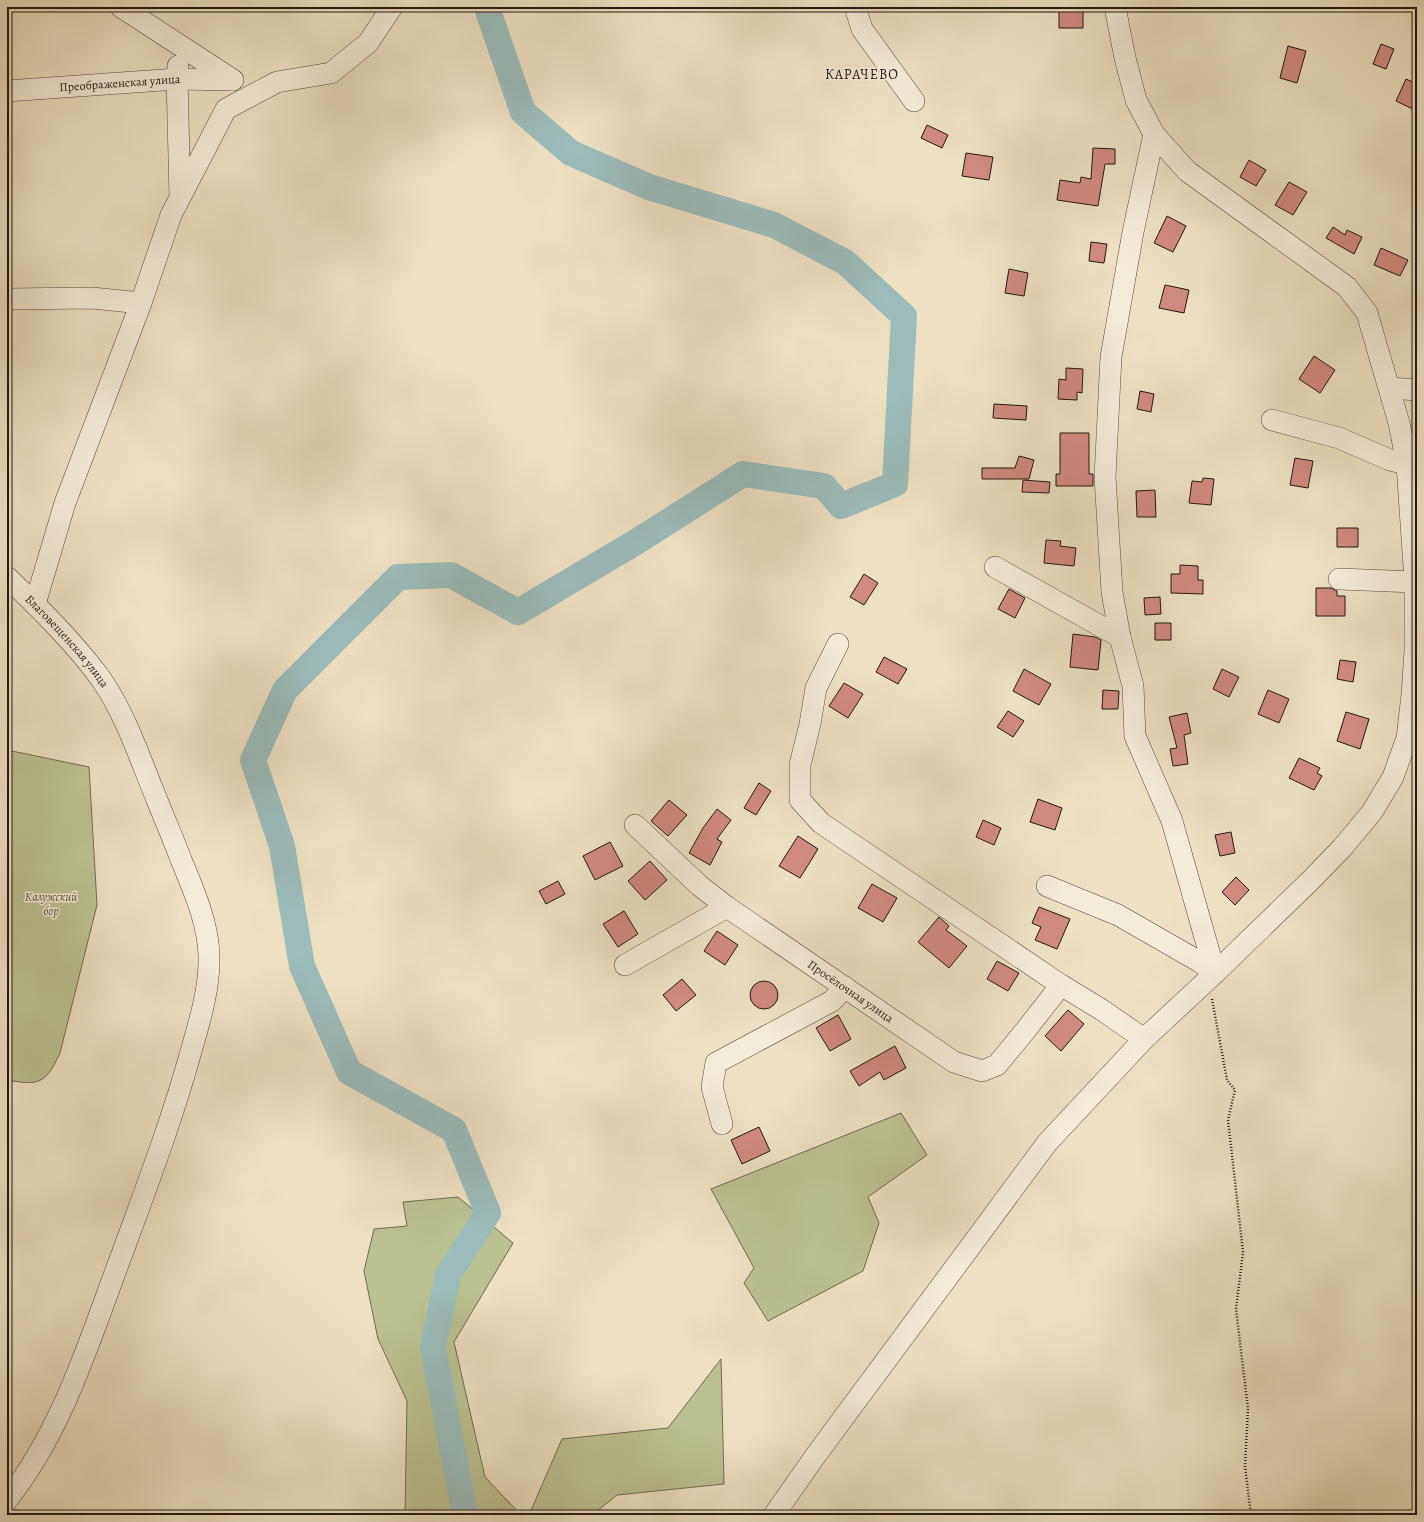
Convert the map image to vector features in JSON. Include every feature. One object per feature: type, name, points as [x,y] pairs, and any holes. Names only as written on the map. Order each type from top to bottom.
[{"type":"street","points":[[122,7],[232,80],[256,88],[267,88]]},
{"type":"street","points":[[35,604],[65,503],[141,304],[171,215],[226,109],[278,82],[331,73],[368,43],[392,7]]},
{"type":"street","points":[[855,7],[862,29],[914,101]]},
{"type":"street","points":[[774,1515],[816,1455],[1047,1142],[1144,1039],[1215,973],[1342,848],[1372,812],[1393,777],[1407,738],[1415,650],[1415,582],[1407,464],[1400,423],[1367,313],[1347,287],[1187,171],[1154,134],[1136,100],[1125,58],[1115,7]]},
{"type":"street","points":[[180,46],[177,79],[180,197]]},
{"type":"street","name":"Преображенская улица","points":[[7,91],[177,79],[232,80]]},
{"type":"street","points":[[1154,134],[1133,232],[1111,357],[1105,476],[1112,592],[1120,637],[1133,686],[1135,736],[1172,820],[1215,973]]},
{"type":"street","points":[[7,299],[92,298],[141,304]]},
{"type":"street","points":[[1390,388],[1417,390]]},
{"type":"street","points":[[1272,420],[1339,438],[1390,460],[1407,464]]},
{"type":"street","points":[[995,567],[1120,637]]},
{"type":"street","name":"Благовещенская улица","points":[[7,577],[72,643],[101,679],[120,711],[194,890],[207,933],[209,955],[207,982],[200,1020],[177,1100],[77,1374],[56,1422],[39,1454],[7,1500]]},
{"type":"street","points":[[1339,579],[1415,582]]},
{"type":"street","points":[[838,644],[816,688],[810,724],[800,765],[800,800],[821,823],[1061,985],[1102,1010],[1144,1039]]},
{"type":"street","name":"Просёлочная улица","points":[[636,825],[700,886],[727,907],[954,1062],[982,1071],[997,1065],[1025,1032],[1061,985]]},
{"type":"street","points":[[1047,886],[1118,915],[1200,962],[1215,973]]},
{"type":"street","points":[[625,965],[727,907]]},
{"type":"street","points":[[722,1124],[712,1087],[716,1063],[832,1001],[844,987]]},
{"type":"path","points":[[1215,973],[1212,999],[1227,1080],[1235,1090],[1228,1120],[1243,1252],[1236,1309],[1248,1409],[1245,1466],[1251,1515]]},
{"type":"green space","name":"Калужский бор","points":[[7,750],[89,767],[97,905],[60,1053],[46,1076],[41,1080],[27,1083],[7,1080]]},
{"type":"green space","points":[[901,1113],[927,1155],[868,1197],[879,1223],[863,1271],[768,1321],[744,1283],[754,1268],[711,1189]]},
{"type":"green space","points":[[458,1197],[513,1243],[454,1342],[485,1477],[521,1515],[405,1514],[407,1401],[378,1339],[364,1271],[374,1229],[407,1226],[403,1202]]},
{"type":"green space","points":[[721,1359],[724,1484],[617,1495],[592,1515],[529,1515],[562,1439],[668,1428]]},
{"type":"building","points":[[1059,7],[1083,7],[1083,28],[1059,28]]},
{"type":"building","points":[[1381,44],[1394,49],[1386,69],[1373,64]]},
{"type":"building","points":[[1288,46],[1306,51],[1297,83],[1280,78]]},
{"type":"building","points":[[1406,79],[1417,84],[1417,111],[1396,101]]},
{"type":"building","points":[[927,125],[948,135],[942,148],[921,138]]},
{"type":"building","points":[[1093,148],[1115,149],[1115,164],[1105,164],[1098,206],[1057,200],[1060,180],[1080,183],[1081,177],[1091,179]]},
{"type":"building","points":[[966,153],[993,157],[989,180],[962,176]]},
{"type":"building","points":[[1249,160],[1266,170],[1256,186],[1240,177]]},
{"type":"building","points":[[1289,182],[1307,192],[1293,215],[1275,205]]},
{"type":"building","points":[[1167,216],[1186,226],[1173,252],[1154,243]]},
{"type":"building","points":[[1333,227],[1345,235],[1347,230],[1362,237],[1354,254],[1326,238]]},
{"type":"building","points":[[1091,242],[1107,244],[1104,263],[1089,261]]},
{"type":"building","points":[[1381,248],[1408,260],[1400,276],[1374,265]]},
{"type":"building","points":[[1009,269],[1028,273],[1024,296],[1005,293]]},
{"type":"building","points":[[1165,285],[1189,290],[1184,313],[1159,308]]},
{"type":"building","points":[[1314,356],[1335,370],[1320,393],[1299,379]]},
{"type":"building","points":[[1066,368],[1083,369],[1082,393],[1077,392],[1077,400],[1058,399],[1059,379],[1066,380]]},
{"type":"building","points":[[1140,391],[1154,394],[1151,412],[1137,409]]},
{"type":"building","points":[[994,404],[1027,406],[1026,420],[993,418]]},
{"type":"building","points":[[1060,433],[1089,433],[1089,474],[1093,474],[1093,486],[1056,486],[1056,474],[1060,474]]},
{"type":"building","points":[[1019,456],[1034,460],[1029,479],[982,479],[982,468],[1015,468]]},
{"type":"building","points":[[1295,458],[1313,461],[1308,488],[1290,485]]},
{"type":"building","points":[[1203,478],[1214,479],[1211,505],[1189,503],[1192,481],[1202,482]]},
{"type":"building","points":[[1023,480],[1050,482],[1049,493],[1022,492]]},
{"type":"building","points":[[1155,490],[1156,517],[1137,517],[1136,491]]},
{"type":"building","points":[[1337,528],[1358,528],[1358,547],[1337,547]]},
{"type":"building","points":[[1046,540],[1061,541],[1060,546],[1076,548],[1074,566],[1044,563]]},
{"type":"building","points":[[1180,565],[1198,566],[1198,580],[1203,580],[1203,594],[1171,593],[1171,574],[1180,574]]},
{"type":"building","points":[[864,574],[878,583],[864,605],[850,597]]},
{"type":"building","points":[[1316,588],[1331,588],[1337,591],[1337,596],[1345,596],[1345,616],[1316,616]]},
{"type":"building","points":[[1009,589],[1025,598],[1015,618],[998,609]]},
{"type":"building","points":[[1160,597],[1161,614],[1145,615],[1144,598]]},
{"type":"building","points":[[1155,623],[1171,623],[1171,640],[1155,640]]},
{"type":"building","points":[[1073,634],[1095,637],[1101,640],[1098,670],[1070,667]]},
{"type":"building","points":[[884,657],[907,669],[898,684],[876,672]]},
{"type":"building","points":[[1340,660],[1356,662],[1353,682],[1337,679]]},
{"type":"building","points":[[1024,669],[1051,684],[1039,705],[1013,691]]},
{"type":"building","points":[[1222,669],[1239,677],[1229,697],[1213,689]]},
{"type":"building","points":[[844,683],[863,694],[848,718],[829,706]]},
{"type":"building","points":[[1103,690],[1119,691],[1118,709],[1102,709]]},
{"type":"building","points":[[1268,690],[1289,699],[1279,723],[1258,714]]},
{"type":"building","points":[[1008,711],[1024,721],[1013,737],[997,727]]},
{"type":"building","points":[[1346,712],[1369,719],[1360,749],[1337,741]]},
{"type":"building","points":[[1187,713],[1191,733],[1184,735],[1188,764],[1173,766],[1170,749],[1177,748],[1169,717]]},
{"type":"building","points":[[1299,758],[1320,768],[1317,773],[1322,776],[1314,790],[1289,778]]},
{"type":"building","points":[[759,783],[771,791],[756,815],[744,808]]},
{"type":"building","points":[[1038,799],[1062,808],[1055,830],[1030,822]]},
{"type":"building","points":[[669,800],[687,815],[668,836],[651,821]]},
{"type":"building","points":[[717,809],[731,820],[717,839],[722,842],[710,865],[689,853],[703,828]]},
{"type":"building","points":[[983,820],[1001,828],[994,845],[976,837]]},
{"type":"building","points":[[1231,832],[1235,853],[1220,856],[1215,835]]},
{"type":"building","points":[[798,836],[818,849],[800,878],[779,866]]},
{"type":"building","points":[[610,842],[623,866],[595,880],[583,856]]},
{"type":"building","points":[[650,861],[667,880],[645,900],[628,881]]},
{"type":"building","points":[[1236,877],[1249,890],[1235,905],[1222,892]]},
{"type":"building","points":[[558,881],[565,894],[546,904],[539,891]]},
{"type":"building","points":[[872,884],[897,898],[883,922],[858,908]]},
{"type":"building","points":[[1039,907],[1070,919],[1057,949],[1035,940],[1041,927],[1032,923]]},
{"type":"building","points":[[624,911],[638,934],[618,947],[603,924]]},
{"type":"building","points":[[939,917],[949,926],[946,930],[967,946],[949,968],[918,942]]},
{"type":"building","points":[[717,931],[738,945],[725,965],[704,951]]},
{"type":"building","points":[[997,961],[1019,973],[1008,991],[987,979]]},
{"type":"building","points":[[682,979],[696,995],[676,1011],[663,995]]},
{"type":"building","points":[[764,981],[774,985],[778,995],[774,1005],[764,1009],[754,1005],[750,995],[754,985]]},
{"type":"building","points":[[1068,1010],[1084,1024],[1061,1051],[1045,1036]]},
{"type":"building","points":[[838,1015],[851,1039],[830,1051],[816,1028]]},
{"type":"building","points":[[895,1046],[906,1068],[884,1080],[880,1072],[859,1086],[850,1071]]},
{"type":"building","points":[[759,1127],[770,1151],[742,1164],[731,1140]]},
{"type":"waterway","points":[[465,1515],[433,1347],[448,1275],[488,1213],[454,1130],[349,1072],[302,966],[282,846],[253,760],[285,690],[398,577],[451,575],[518,612],[636,542],[743,474],[824,486],[841,506],[895,484],[904,316],[845,262],[774,225],[649,187],[571,153],[523,112],[488,11],[488,7]]},
{"type":"district","name":"КАРАЧЕВО","points":[[862,74]]}]
